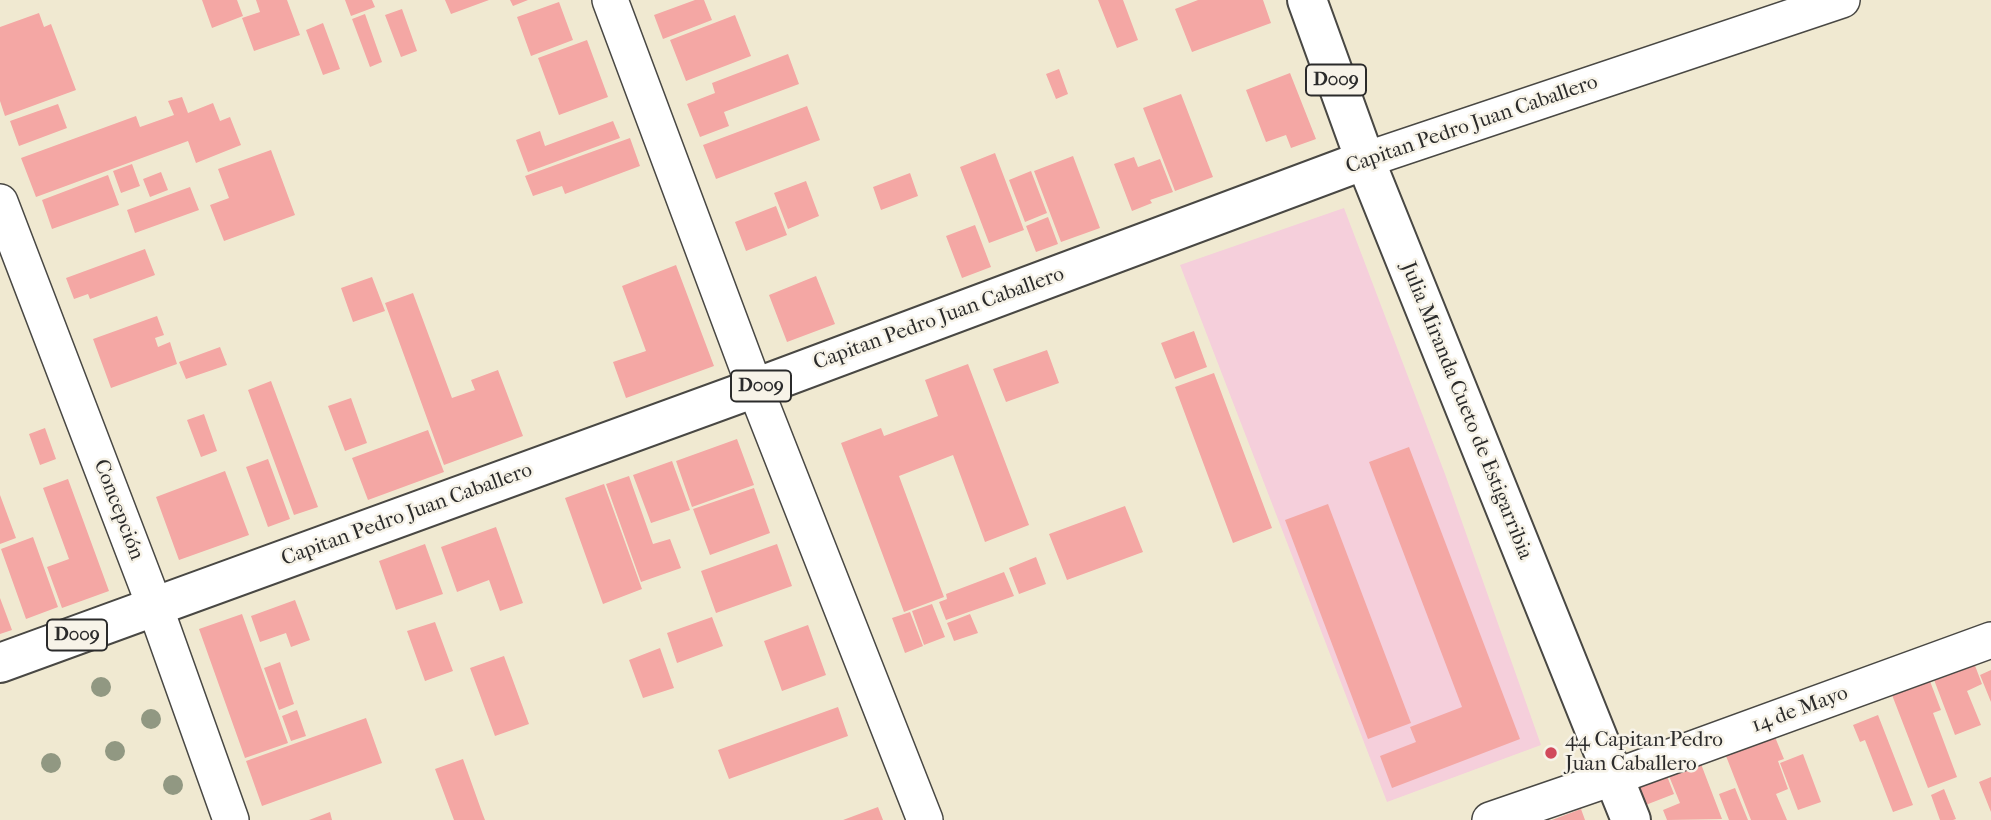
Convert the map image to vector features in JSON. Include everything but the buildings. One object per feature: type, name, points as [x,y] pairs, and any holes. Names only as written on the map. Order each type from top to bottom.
[{"type":"main road","name":"Julia Miranda Cueto de Estigarribia","points":[[1307,0],[1365,160],[1631,820]]},
{"type":"main road","name":"Capitan Pedro Juan Caballero","points":[[0,663],[755,388],[1365,160]]},
{"type":"street","points":[[610,0],[755,388],[925,820]]},
{"type":"street","name":"Capitan Pedro Juan Caballero","points":[[1365,160],[1842,0]]},
{"type":"street","name":"Concepción","points":[[0,202],[155,607],[231,820]]},
{"type":"street","name":"14 de Mayo","points":[[1490,820],[1991,640]]},
{"type":"shaded area","points":[[1344,208],[1445,474],[1541,745],[1387,802],[1180,265]]},
{"type":"place","name":"44 Capitan Pedro Juan Caballero","points":[[1551,753]]}]
